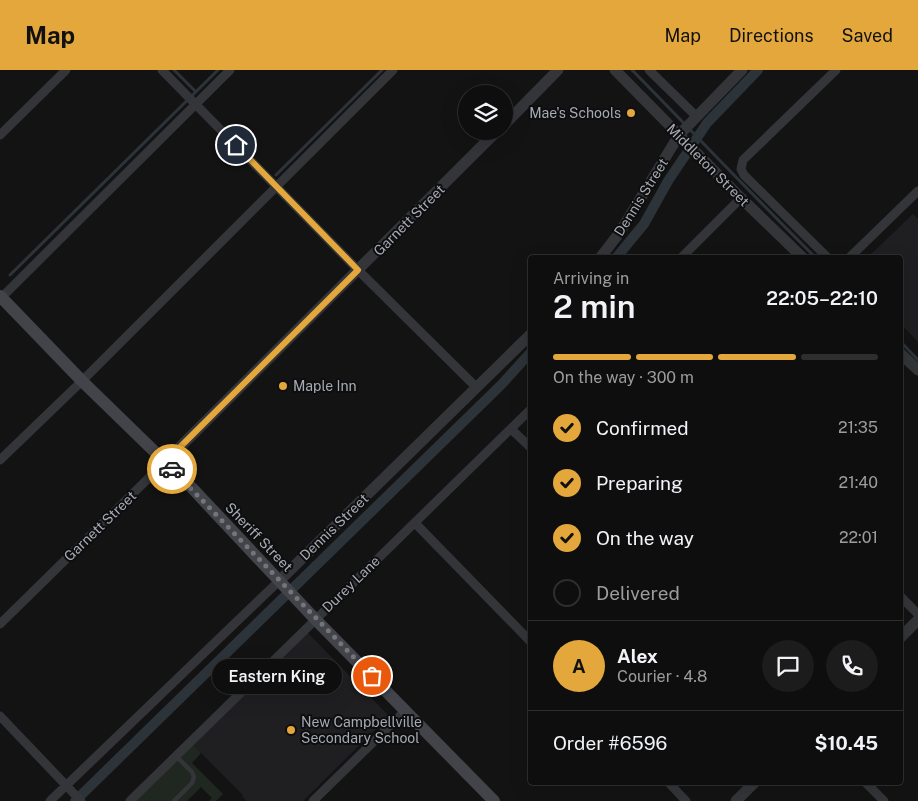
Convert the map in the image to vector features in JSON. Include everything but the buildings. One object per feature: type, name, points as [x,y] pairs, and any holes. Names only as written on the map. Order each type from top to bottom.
[{"type":"main road","name":"Sheriff Street","points":[[0,298],[165,462],[280,580],[315,619],[494,801]]},
{"type":"street","points":[[0,135],[66,70]]},
{"type":"street","points":[[162,70],[476,387]]},
{"type":"street","points":[[0,298],[230,70]]},
{"type":"street","points":[[0,460],[82,381],[393,70]]},
{"type":"street","points":[[513,115],[558,70]]},
{"type":"street","name":"Middleton Street","points":[[615,70],[683,136],[740,198],[800,255]]},
{"type":"street","points":[[649,70],[696,119]]},
{"type":"street","name":"Dennis Street","points":[[602,255],[620,232],[683,136],[696,119],[742,70]]},
{"type":"street","points":[[825,255],[744,175],[741,169],[744,160],[836,70]]},
{"type":"street","name":"Garnett Street","points":[[0,624],[488,140]]},
{"type":"street","points":[[852,255],[918,191]]},
{"type":"street","points":[[684,255],[740,198]]},
{"type":"street","name":"Dennis Street","points":[[50,801],[280,580],[528,337]]},
{"type":"street","points":[[903,355],[918,370]]},
{"type":"street","name":"Durey Lane","points":[[130,801],[528,412]]},
{"type":"street","points":[[511,429],[528,445]]},
{"type":"street","points":[[415,524],[528,639]]},
{"type":"street","points":[[903,599],[918,614]]},
{"type":"street","points":[[903,635],[918,620]]},
{"type":"street","points":[[313,801],[405,711]]},
{"type":"street","points":[[0,716],[81,801]]},
{"type":"street","points":[[671,785],[686,801]]},
{"type":"street","points":[[736,801],[752,785]]},
{"type":"street","points":[[868,785],[884,801]]},
{"type":"lane","points":[[174,801],[192,783],[194,776],[176,756]]},
{"type":"shaded area","points":[[913,214],[918,219],[918,342],[903,326],[903,255],[870,255]]},
{"type":"shaded area","name":"New Campbellville Secondary School","points":[[307,632],[389,716],[303,801],[247,801],[192,744]]},
{"type":"shaded area","points":[[192,744],[201,753],[192,763],[223,794],[216,801],[209,801],[212,798],[201,787],[187,801],[134,801]]},
{"type":"waterway","points":[[174,70],[196,92]]},
{"type":"waterway","points":[[10,275],[218,70]]},
{"type":"waterway","points":[[276,175],[382,70]]},
{"type":"waterway","points":[[632,70],[813,255]]},
{"type":"waterway","points":[[618,255],[644,224],[668,181],[707,123],[758,70]]},
{"type":"waterway","points":[[903,344],[918,360]]},
{"type":"waterway","points":[[75,801],[502,384],[528,355]]},
{"type":"way so far","points":[[172,469],[372,676]]},
{"type":"place","name":"Mae's Schools","points":[[631,113]]},
{"type":"place","name":"Maple Inn","points":[[283,386]]},
{"type":"place","name":"Eastern King","points":[[372,676]]},
{"type":"place","name":"New Campbellville Secondary School","points":[[291,730]]},
{"type":"route","points":[[172,469],[165,462],[358,270],[236,145]]}]
